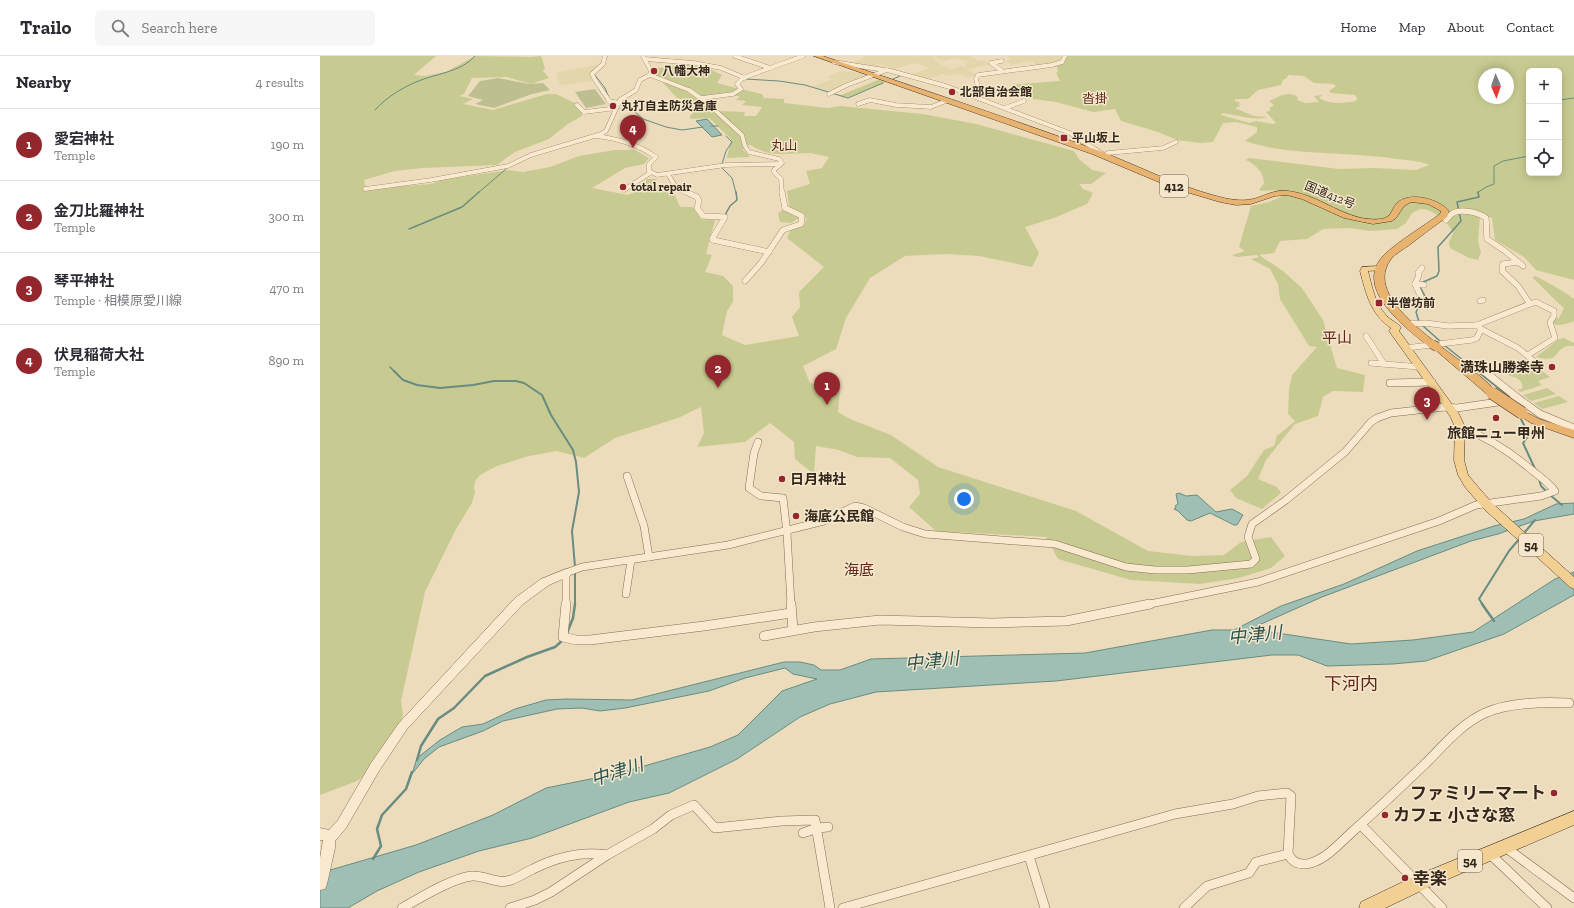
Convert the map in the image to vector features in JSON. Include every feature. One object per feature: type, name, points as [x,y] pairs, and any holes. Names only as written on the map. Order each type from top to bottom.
[{"type":"highway","name":"国道412号","points":[[817,56],[1104,155],[1178,187],[1234,202],[1253,201],[1274,193],[1292,194],[1355,219],[1377,221],[1387,220],[1394,216],[1402,203],[1419,200],[1441,207],[1445,211],[1445,218]]},
{"type":"highway","points":[[1445,218],[1388,256],[1380,268],[1378,280],[1385,299],[1413,324],[1439,344],[1492,393],[1522,414],[1535,421],[1574,434]]},
{"type":"main road","name":"54","points":[[1380,268],[1365,269],[1364,271],[1373,305],[1384,319],[1396,327],[1394,331],[1450,408],[1460,427],[1460,468],[1468,484],[1487,505],[1574,584]]},
{"type":"main road","points":[[1396,327],[1413,324]]},
{"type":"main road","name":"54","points":[[1367,908],[1419,883],[1574,818]]},
{"type":"street","points":[[605,56],[605,62],[599,70],[592,74],[595,82],[609,101],[618,106]]},
{"type":"street","points":[[735,56],[770,68]]},
{"type":"street","points":[[702,98],[732,94],[740,90],[741,88],[738,83],[745,78],[803,56]]},
{"type":"street","points":[[963,93],[978,87],[976,81],[977,76],[1001,70],[1023,70],[1048,66],[1062,62],[1065,56]]},
{"type":"street","points":[[644,58],[694,63],[721,68],[745,78]]},
{"type":"street","points":[[644,58],[651,71],[650,75]]},
{"type":"street","points":[[831,60],[887,70],[936,83],[1070,133],[1104,155],[1108,153],[1163,148],[1176,142]]},
{"type":"street","points":[[1001,70],[991,63],[1002,61]]},
{"type":"street","points":[[830,94],[847,85],[887,70]]},
{"type":"street","points":[[365,189],[431,180],[508,166],[532,155],[595,136],[606,131],[622,98],[636,90],[642,78],[650,75],[676,84],[702,98],[733,130],[742,135],[745,147],[749,151],[753,154],[777,158],[780,160],[781,164]]},
{"type":"street","points":[[716,95],[729,96]]},
{"type":"street","points":[[858,104],[869,100],[896,105],[931,107],[946,101]]},
{"type":"street","points":[[1005,108],[1024,101]]},
{"type":"street","points":[[577,105],[584,112],[609,109],[612,103]]},
{"type":"street","points":[[595,136],[637,144],[648,151],[656,157],[649,164],[650,173]]},
{"type":"street","points":[[624,190],[650,173],[657,175],[668,174],[726,165],[781,164]]},
{"type":"street","points":[[745,280],[769,252],[783,230],[801,224],[802,216],[785,208],[783,203],[781,179],[774,170],[781,164]]},
{"type":"street","points":[[668,174],[677,189],[697,197],[699,201],[697,208],[703,216],[724,217],[720,227],[712,239],[713,240],[769,252]]},
{"type":"street","points":[[633,178],[639,179]]},
{"type":"street","points":[[1445,218],[1453,213],[1475,213],[1485,216],[1488,232],[1487,239],[1491,243],[1505,250],[1523,266]]},
{"type":"street","points":[[1518,262],[1503,264],[1502,271],[1518,286],[1530,304]]},
{"type":"street","points":[[1420,299],[1421,297],[1416,284],[1419,275],[1418,273],[1422,268]]},
{"type":"street","points":[[1416,284],[1424,285]]},
{"type":"street","points":[[1385,299],[1411,301],[1428,299]]},
{"type":"street","points":[[1413,324],[1424,323],[1448,326],[1479,327],[1536,302],[1554,311],[1554,316],[1550,322],[1555,338],[1528,355]]},
{"type":"street","points":[[1406,348],[1475,340],[1480,335],[1479,327]]},
{"type":"street","points":[[1479,327],[1528,355],[1536,363],[1521,368]]},
{"type":"street","points":[[1366,336],[1384,364]]},
{"type":"street","points":[[1371,363],[1420,367]]},
{"type":"street","points":[[1478,363],[1475,364],[1515,400],[1540,414],[1574,428]]},
{"type":"street","points":[[1390,383],[1398,381],[1432,382]]},
{"type":"street","points":[[320,884],[326,840],[342,824],[375,767],[403,726],[519,601],[545,582],[566,573],[582,567],[728,545],[824,521],[856,506],[864,508],[902,527],[924,534],[1055,544],[1126,567],[1138,569],[1199,569],[1251,564],[1256,559],[1248,538],[1249,530],[1252,524],[1286,500],[1345,452],[1371,422],[1381,416],[1391,414],[1457,408],[1515,400]]},
{"type":"street","points":[[764,636],[793,630],[880,620],[992,623],[1066,621],[1258,582],[1439,521],[1448,515],[1467,508],[1545,495],[1553,492],[1554,490],[1531,468],[1500,445],[1475,431],[1460,427]]},
{"type":"street","points":[[758,442],[754,453],[750,488],[761,496],[783,498],[793,630]]},
{"type":"street","points":[[627,476],[645,529],[649,544],[649,557]]},
{"type":"street","points":[[628,590],[631,560]]},
{"type":"street","points":[[566,573],[567,595],[563,637],[572,640],[671,631],[791,613]]},
{"type":"street","points":[[844,908],[1175,814],[1233,804],[1258,796],[1287,793],[1291,796],[1288,854],[1292,861],[1298,865],[1311,863],[1325,855],[1361,825],[1458,732],[1485,713],[1555,702],[1569,703]]},
{"type":"street","points":[[510,908],[535,900],[551,892],[607,855],[653,829],[671,815],[694,805],[715,828],[782,821],[815,820],[830,908]]},
{"type":"street","points":[[1361,825],[1442,908]]},
{"type":"street","points":[[803,833],[828,826]]},
{"type":"street","points":[[1505,846],[1574,898]]},
{"type":"street","points":[[402,908],[445,886],[470,876],[478,876],[493,882],[503,882],[511,880],[558,858],[572,854],[587,852],[607,855]]},
{"type":"street","points":[[1489,853],[1547,908]]},
{"type":"street","points":[[1184,908],[1207,886],[1249,873],[1256,862],[1288,854]]},
{"type":"street","points":[[1029,856],[1045,908]]},
{"type":"shaded area","points":[[867,56],[909,56],[916,59],[911,56],[933,56],[933,59],[938,61],[936,62],[951,69],[962,66],[977,75],[968,78],[960,74],[949,76],[943,74],[925,80],[921,78],[924,77],[919,78],[910,75],[930,68],[915,63],[894,69],[879,64],[877,65],[882,66],[876,68],[850,64]]},
{"type":"shaded area","points":[[934,56],[971,56],[978,61],[983,60],[990,64],[968,69],[964,66],[968,63],[966,61],[970,59],[965,61],[956,58],[942,61]]},
{"type":"shaded area","points":[[1008,56],[1064,56],[1061,61],[1049,65],[1044,64],[1038,67],[1032,61],[1011,65],[1008,62],[1003,61],[1010,60]]},
{"type":"shaded area","points":[[599,65],[590,74],[593,81],[563,85],[560,84],[556,74],[558,72]]},
{"type":"shaded area","points":[[841,71],[860,73],[870,76],[854,82],[836,78],[852,83],[831,92],[811,87],[833,79],[827,77]]},
{"type":"green space","points":[[320,56],[436,56],[414,75],[425,76],[446,72],[475,56],[541,56],[545,68],[543,71],[549,78],[531,84],[506,77],[472,78],[464,94],[459,96],[473,99],[463,104],[493,110],[547,94],[556,94],[579,105],[582,116],[568,124],[549,139],[515,152],[497,165],[423,168],[395,171],[364,180],[366,189],[431,184],[441,180],[509,170],[523,172],[550,167],[579,156],[615,150],[635,150],[649,158],[644,164],[625,168],[592,188],[628,195],[646,186],[646,179],[656,179],[657,186],[674,193],[680,207],[693,207],[701,219],[715,220],[706,254],[712,255],[705,272],[723,276],[733,286],[733,302],[727,311],[722,335],[745,345],[799,336],[792,317],[800,307],[799,292],[824,267],[787,238],[791,229],[804,225],[807,218],[799,218],[791,223],[780,222],[778,213],[789,206],[787,191],[810,184],[806,171],[822,168],[829,157],[811,153],[780,154],[765,152],[751,145],[745,145],[743,150],[750,157],[727,158],[731,139],[709,118],[692,119],[689,117],[697,109],[690,101],[677,98],[654,73],[655,68],[671,67],[680,64],[707,68],[722,75],[717,83],[762,94],[764,98],[784,99],[784,103],[828,108],[840,106],[923,114],[976,124],[1074,151],[1079,159],[1092,170],[1106,173],[1091,184],[1079,184],[1083,189],[1093,193],[1087,204],[1054,218],[1025,227],[1039,253],[1032,267],[979,256],[945,254],[905,256],[870,278],[846,318],[836,349],[803,366],[810,383],[840,389],[838,412],[850,419],[891,435],[938,467],[1076,511],[1148,551],[1192,556],[1224,555],[1241,542],[1271,537],[1285,556],[1271,568],[1239,578],[1200,584],[1131,580],[1058,559],[1046,537],[936,531],[909,507],[920,494],[918,480],[890,458],[857,457],[839,450],[816,446],[814,474],[795,459],[794,442],[770,423],[745,442],[697,447],[704,433],[701,407],[678,418],[615,438],[584,458],[557,451],[529,456],[497,466],[480,475],[474,486],[475,492],[472,503],[456,529],[425,592],[401,701],[403,714],[401,729],[369,772],[357,781],[320,795]],"holes":[[[719,95],[740,96],[736,100],[746,101],[742,105],[762,107],[756,116],[744,116],[745,112],[719,111],[705,99]]]},
{"type":"green space","points":[[1067,56],[1574,56],[1574,280],[1536,270],[1524,257],[1495,240],[1492,218],[1480,216],[1478,242],[1481,252],[1478,260],[1469,258],[1450,248],[1449,242],[1453,233],[1448,225],[1440,217],[1430,211],[1421,209],[1412,213],[1406,223],[1397,229],[1370,231],[1349,228],[1323,229],[1307,239],[1280,241],[1274,253],[1259,255],[1283,271],[1302,288],[1323,320],[1337,368],[1365,375],[1363,392],[1333,391],[1323,397],[1318,416],[1295,424],[1266,460],[1258,479],[1277,487],[1281,493],[1262,509],[1236,498],[1230,490],[1247,476],[1264,450],[1274,446],[1277,436],[1295,421],[1288,414],[1289,389],[1292,375],[1317,347],[1309,346],[1280,299],[1278,284],[1270,269],[1251,259],[1259,257],[1257,255],[1237,257],[1232,255],[1245,251],[1239,247],[1251,206],[1269,202],[1281,197],[1276,190],[1261,191],[1259,189],[1264,184],[1263,176],[1253,164],[1246,160],[1249,158],[1339,169],[1375,168],[1416,170],[1429,165],[1421,162],[1389,158],[1307,152],[1260,145],[1245,141],[1257,132],[1257,127],[1236,122],[1223,123],[1213,142],[1200,143],[1177,140],[1158,132],[1121,121],[1115,109],[1093,112],[1056,102],[1018,97],[1014,92],[1014,85],[1060,81],[1056,73],[1058,72],[1057,67],[1052,66],[1065,61]],"holes":[[[1288,75],[1304,76],[1314,83],[1333,84],[1336,86],[1329,91],[1331,93],[1355,95],[1357,98],[1356,101],[1332,103],[1319,98],[1322,95],[1314,96],[1319,102],[1305,103],[1297,100],[1298,97],[1294,95],[1286,94],[1269,101],[1274,105],[1269,108],[1271,110],[1266,112],[1276,123],[1273,124],[1255,121],[1250,123],[1221,115],[1222,113],[1254,118],[1267,117],[1254,116],[1235,108],[1240,106],[1239,104],[1241,103],[1235,101],[1235,99],[1248,99],[1258,90],[1281,85],[1283,80],[1287,78]]]},
{"type":"green space","points":[[498,78],[529,84],[543,83],[550,90],[532,94],[494,108],[475,104],[483,100],[468,96],[480,81]]},
{"type":"green space","points":[[880,79],[886,82],[849,97],[839,96]]},
{"type":"green space","points":[[595,89],[606,104],[586,108],[575,92]]},
{"type":"green space","points":[[1534,276],[1542,279],[1574,299],[1574,321],[1560,325],[1551,323],[1552,319],[1559,318],[1564,308],[1533,278]]},
{"type":"green space","points":[[1564,338],[1574,343],[1574,346],[1564,347],[1553,358],[1546,359],[1536,357],[1559,339]]},
{"type":"green space","points":[[1538,368],[1550,377],[1538,381],[1542,385],[1521,392],[1517,390],[1523,388],[1520,380],[1510,376],[1505,371],[1530,369]]},
{"type":"green space","points":[[1547,388],[1556,394],[1531,401],[1523,395]]},
{"type":"green space","points":[[1559,396],[1568,402],[1542,409],[1534,403]]},
{"type":"water","points":[[707,119],[722,135],[712,137],[696,121]]},
{"type":"water","points":[[1179,493],[1186,496],[1197,495],[1216,512],[1232,509],[1243,515],[1237,525],[1234,525],[1210,513],[1191,521],[1187,520],[1174,509],[1178,504],[1176,494]]},
{"type":"water","name":"中津川","points":[[1574,503],[1574,514],[1534,521],[1498,534],[1471,541],[1322,597],[1250,629],[1351,644],[1413,640],[1473,632],[1555,579],[1574,572],[1574,595],[1504,634],[1426,661],[1393,664],[1327,666],[1298,655],[1272,655],[1056,681],[876,692],[830,704],[800,717],[737,759],[669,793],[629,802],[532,838],[479,851],[419,872],[377,891],[348,908],[320,908],[320,873],[416,845],[493,815],[546,788],[620,773],[710,747],[738,735],[782,691],[817,679],[793,674],[785,668],[745,678],[709,691],[625,708],[600,711],[582,708],[557,709],[503,721],[483,731],[439,747],[424,759],[412,774],[417,758],[440,740],[462,727],[483,724],[515,709],[546,700],[632,700],[784,662],[800,662],[814,665],[821,670],[840,670],[871,659],[1085,653],[1212,630],[1234,630],[1281,606],[1344,584],[1417,551],[1494,526],[1524,519],[1556,504]]},
{"type":"waterway","points":[[375,110],[389,97],[416,82],[463,66],[475,56]]},
{"type":"waterway","points":[[607,56],[603,66],[594,74],[605,88],[609,98]]},
{"type":"waterway","points":[[891,80],[902,75]]},
{"type":"waterway","points":[[745,79],[779,81],[805,85],[848,98],[883,83]]},
{"type":"waterway","points":[[1562,100],[1574,98]]},
{"type":"waterway","points":[[620,109],[634,111],[643,119],[666,127],[682,130],[703,127]]},
{"type":"waterway","points":[[711,126],[718,126]]},
{"type":"waterway","points":[[726,136],[732,142],[726,151],[721,167],[732,178],[736,193]]},
{"type":"waterway","points":[[1478,192],[1494,184],[1494,166],[1503,161],[1526,157]]},
{"type":"waterway","points":[[478,193],[506,169]]},
{"type":"waterway","points":[[409,229],[462,207],[479,192]]},
{"type":"waterway","points":[[725,215],[730,206],[737,200],[736,192]]},
{"type":"waterway","points":[[1421,283],[1437,276],[1439,271],[1438,247],[1461,221],[1457,202],[1479,197],[1478,192]]},
{"type":"waterway","points":[[1419,322],[1416,312],[1425,296],[1420,287]]},
{"type":"waterway","points":[[1422,325],[1441,342]]},
{"type":"waterway","points":[[1444,345],[1478,372]]},
{"type":"waterway","points":[[390,367],[403,380],[417,385],[440,388],[473,385],[494,381],[516,381],[524,383],[542,395],[551,415],[573,450],[576,462],[579,492],[572,531],[575,567]]},
{"type":"waterway","points":[[1477,371],[1511,398]]},
{"type":"waterway","points":[[1520,417],[1529,435],[1523,443],[1536,471]]},
{"type":"waterway","points":[[1539,479],[1541,486],[1547,492]]},
{"type":"waterway","points":[[1550,495],[1562,505]]},
{"type":"waterway","points":[[1524,533],[1535,520]]},
{"type":"waterway","points":[[1483,605],[1479,599],[1509,551],[1520,538]]},
{"type":"waterway","points":[[575,571],[575,604]]},
{"type":"waterway","points":[[567,633],[573,618],[575,604]]},
{"type":"waterway","points":[[1482,604],[1494,621]]},
{"type":"waterway","points":[[417,760],[421,746],[438,719],[454,708],[485,676],[527,657],[555,647],[563,640]]},
{"type":"waterway","points":[[373,859],[381,846],[377,829],[382,815],[406,789],[412,772]]},
{"type":"place","name":"八幡大神","points":[[654,71]]},
{"type":"place","name":"北部自治会館","points":[[952,92]]},
{"type":"place","name":"丸打自主防災倉庫","points":[[613,106]]},
{"type":"place","name":"平山坂上","points":[[1064,138]]},
{"type":"place","name":"伏見稲荷大社","points":[[633,148]]},
{"type":"place","name":"total repair","points":[[623,187]]},
{"type":"place","name":"半僧坊前","points":[[1379,303]]},
{"type":"place","name":"満珠山勝楽寺","points":[[1552,367]]},
{"type":"place","name":"金刀比羅神社","points":[[718,388]]},
{"type":"place","name":"愛宕神社","points":[[827,405]]},
{"type":"place","name":"旅館ニュー甲州","points":[[1496,418]]},
{"type":"place","name":"琴平神社","points":[[1427,420]]},
{"type":"place","name":"日月神社","points":[[782,479]]},
{"type":"place","name":"海底公民館","points":[[796,516]]},
{"type":"place","name":"ファミリーマート","points":[[1554,793]]},
{"type":"place","name":"カフェ 小さな窓","points":[[1385,815]]},
{"type":"place","name":"幸楽","points":[[1405,878]]},
{"type":"district","name":"沓掛","points":[[1095,98]]},
{"type":"district","name":"丸山","points":[[784,145]]},
{"type":"district","name":"平山","points":[[1337,338]]},
{"type":"district","name":"海底","points":[[859,570]]},
{"type":"district","name":"下河内","points":[[1351,684]]}]
